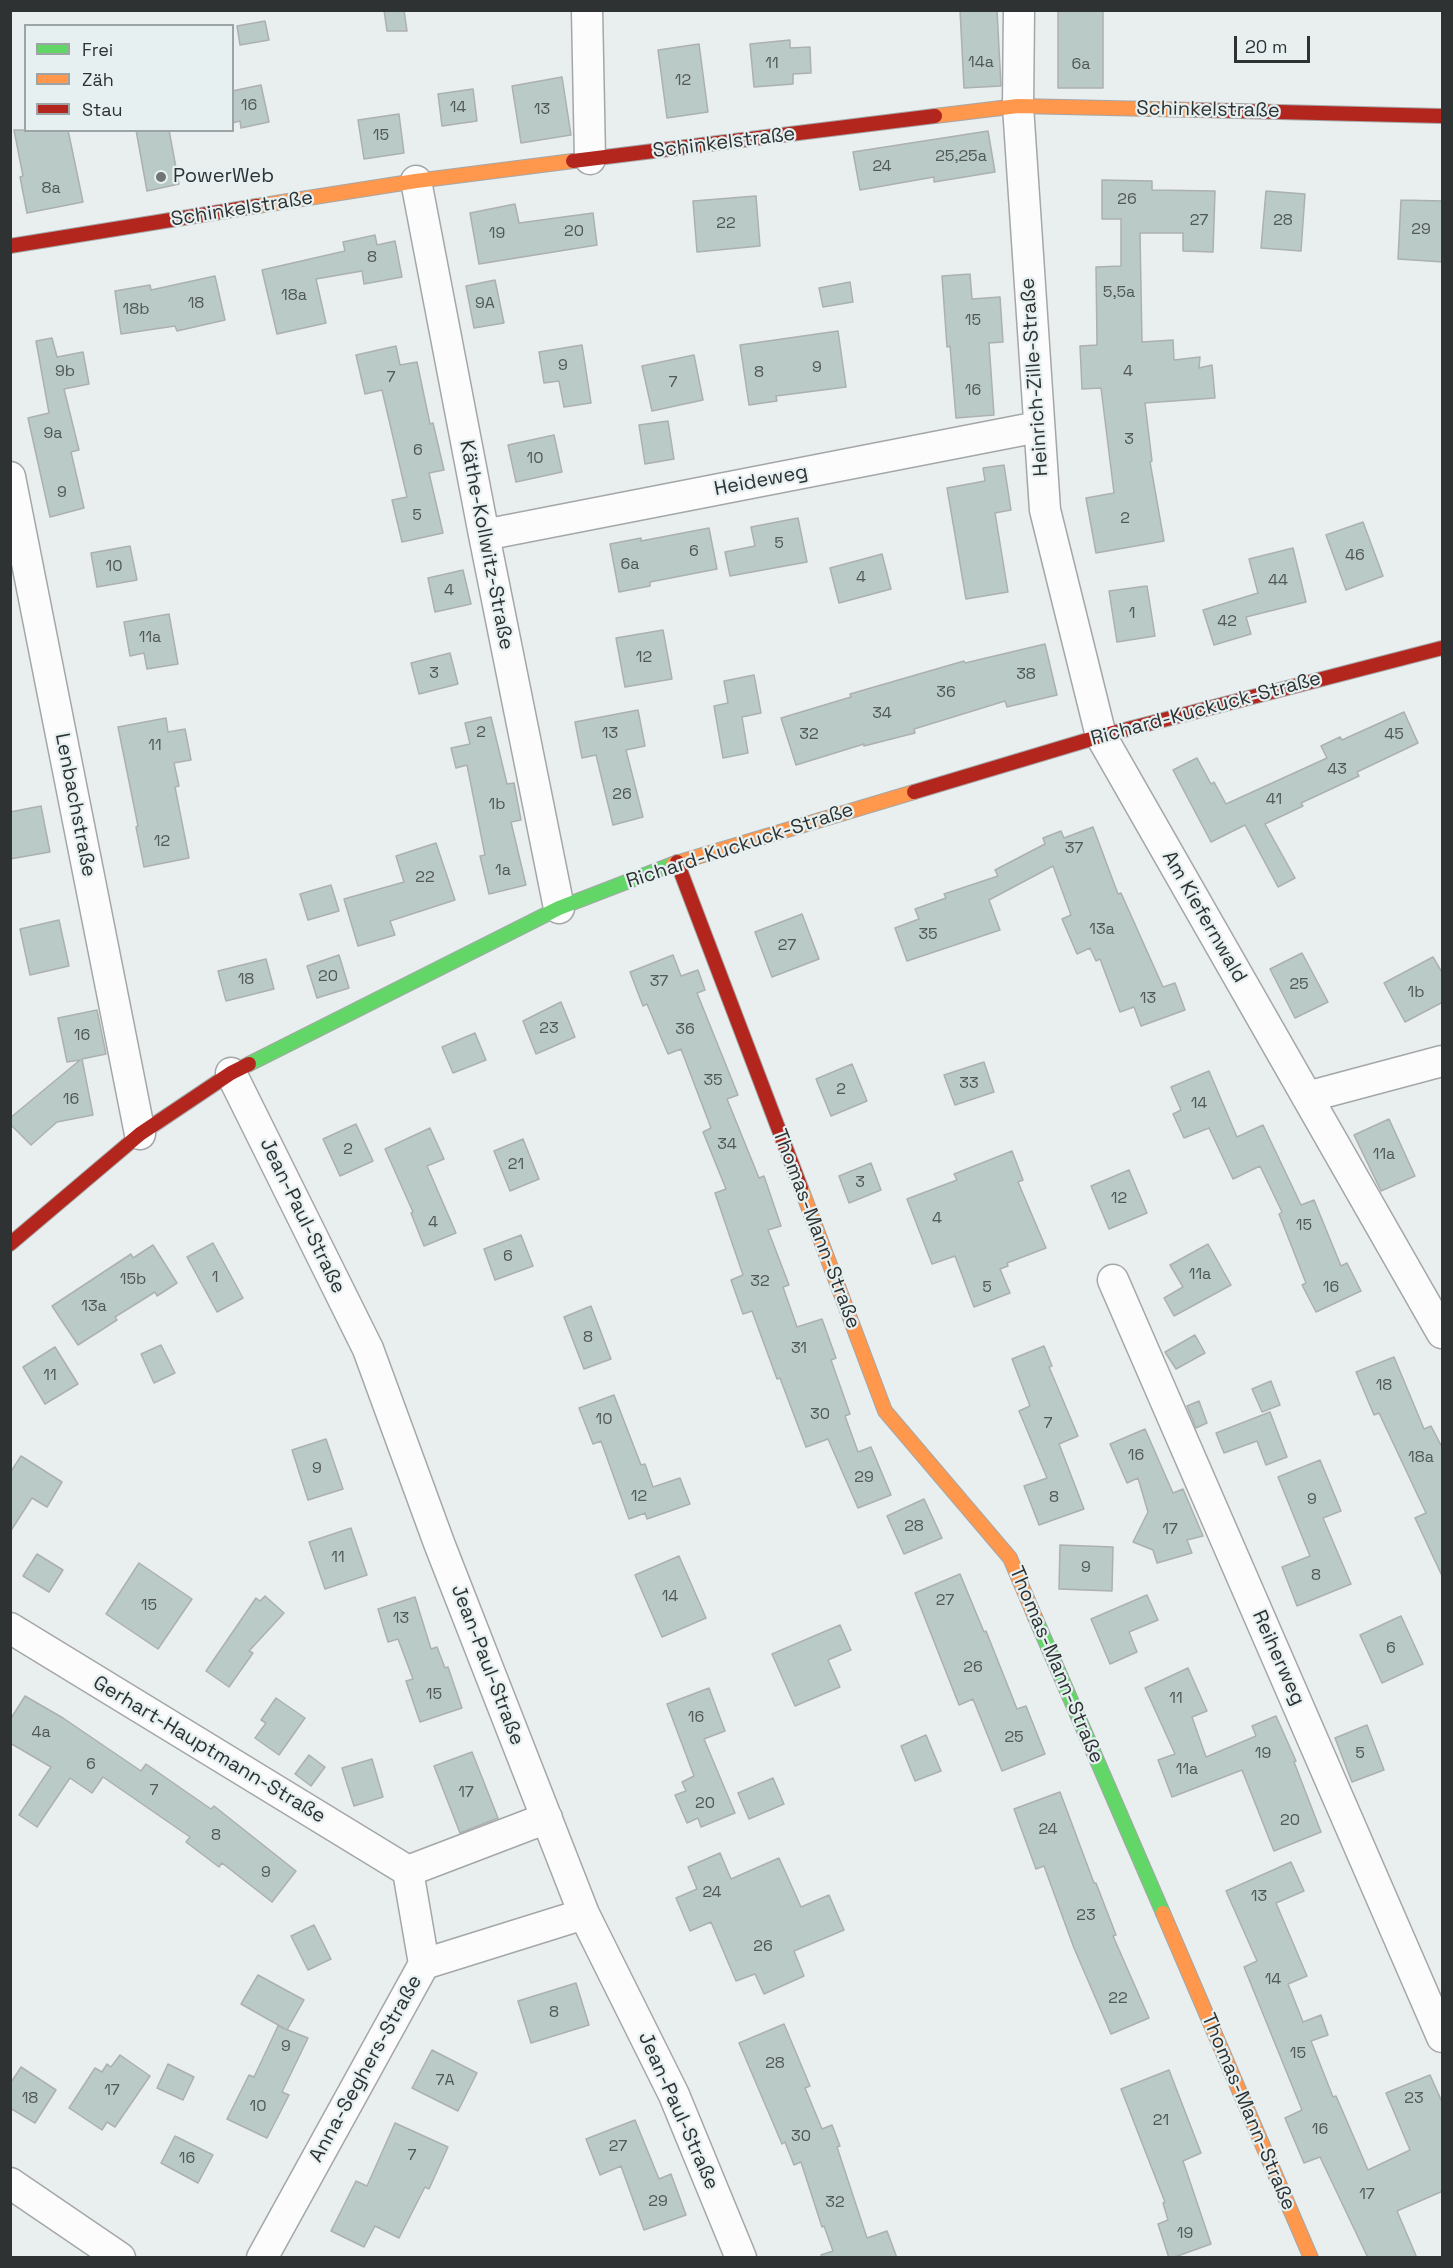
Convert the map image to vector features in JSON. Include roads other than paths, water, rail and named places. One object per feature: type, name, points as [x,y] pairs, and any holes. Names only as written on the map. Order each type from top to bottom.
[{"type":"street","points":[[587,10],[590,159]]},
{"type":"street","name":"Heinrich-Zille-Straße","points":[[1019,10],[1018,106],[1045,510],[1101,736]]},
{"type":"street","name":"Schinkelstraße","points":[[10,246],[416,181],[1018,106],[1443,116]]},
{"type":"street","name":"Käthe-Kollwitz-Straße","points":[[416,181],[559,908]]},
{"type":"street","name":"Heideweg","points":[[484,535],[1038,427]]},
{"type":"street","name":"Lenbachstraße","points":[[10,477],[140,1134]]},
{"type":"street","name":"Richard-Kuckuck-Straße","points":[[10,1244],[140,1134],[231,1073],[559,908],[677,862],[1101,736],[1443,648]]},
{"type":"street","name":"Am Kiefernwald","points":[[1101,736],[1443,1333]]},
{"type":"street","name":"Thomas-Mann-Straße","points":[[677,862],[885,1411],[1010,1558],[1311,2258]]},
{"type":"street","points":[[1307,1098],[1443,1061]]},
{"type":"street","name":"Jean-Paul-Straße","points":[[231,1073],[368,1349],[439,1543],[584,1914],[674,2095],[741,2258]]},
{"type":"street","name":"Reiherweg","points":[[1113,1280],[1443,2037]]},
{"type":"street","name":"Gerhart-Hauptmann-Straße","points":[[10,1628],[408,1871]]},
{"type":"street","points":[[424,1964],[408,1871],[547,1818]]},
{"type":"street","name":"Anna-Seghers-Straße","points":[[262,2258],[424,1964],[584,1914]]},
{"type":"street","points":[[10,2183],[120,2258]]},
{"type":"place","name":"PowerWeb","points":[[161,177]]}]
